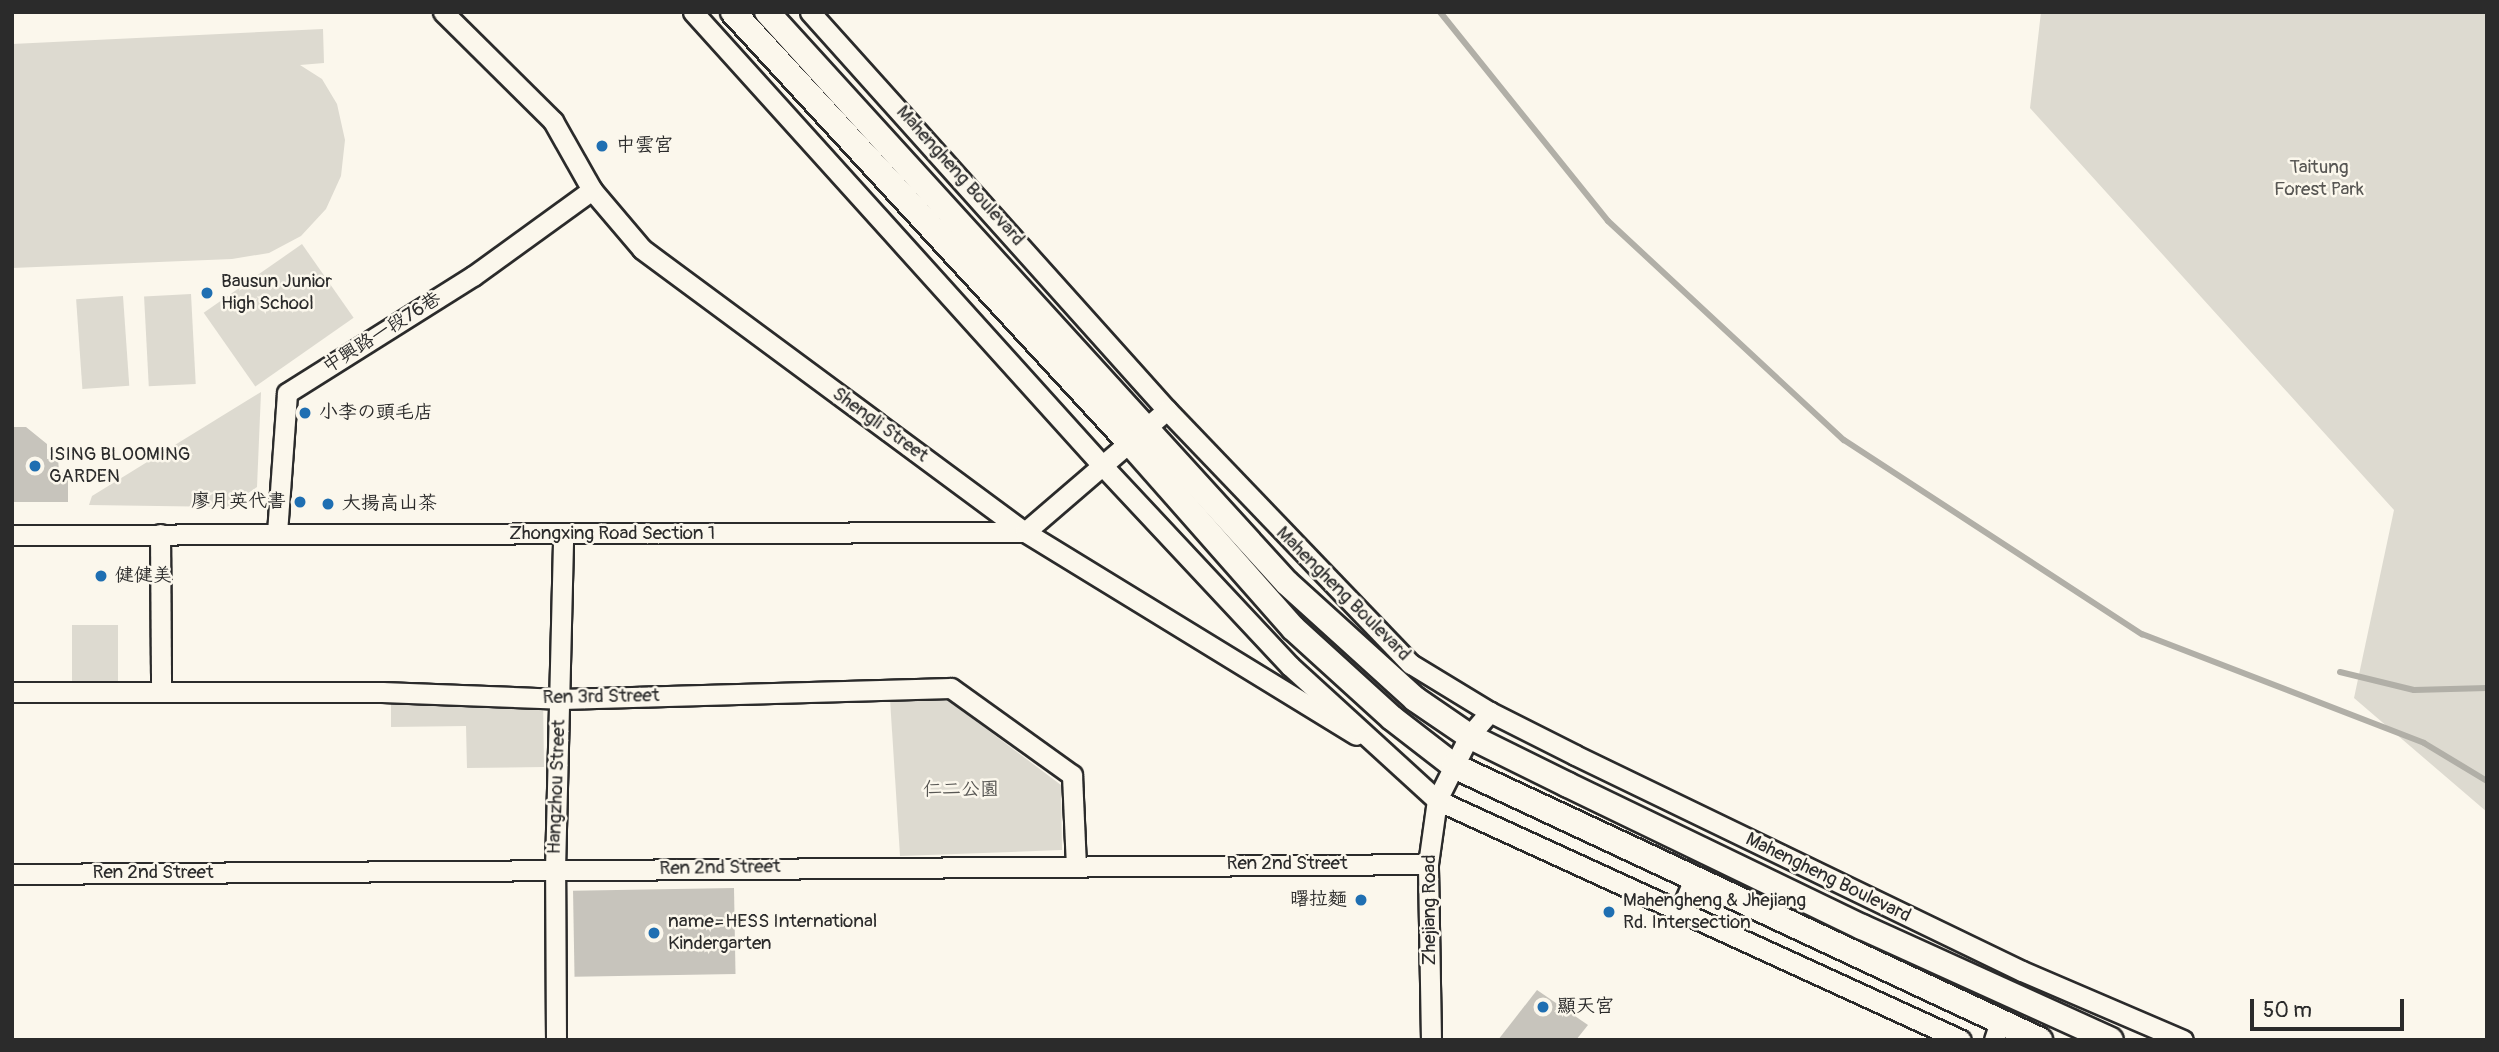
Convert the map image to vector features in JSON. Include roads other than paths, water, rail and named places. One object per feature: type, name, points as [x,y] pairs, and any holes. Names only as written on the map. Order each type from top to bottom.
[{"type":"street","name":"Shengli Street","points":[[443,12],[553,121],[592,190],[642,249],[1025,532],[1119,594],[1390,754]]},
{"type":"street","points":[[693,12],[1101,464],[1290,666],[1390,754],[1437,800],[1961,1040]]},
{"type":"street","name":"Mahengheng Boulevard","points":[[733,12],[1138,435],[1287,583],[1415,699],[1469,736],[2011,996],[2111,1040]]},
{"type":"street","name":"Mahengheng Boulevard","points":[[767,12],[1138,435],[1293,628],[1392,718],[1454,766],[1694,880],[1997,1031],[2040,1040]]},
{"type":"street","name":"Mahengheng Boulevard","points":[[810,12],[1167,410],[1411,664],[1490,712],[1715,823],[2022,971],[2183,1040]]},
{"type":"street","name":"中興路一段76巷","points":[[277,533],[287,393],[473,275],[592,190]]},
{"type":"street","points":[[1025,532],[1167,410]]},
{"type":"street","name":"Zhongxing Road Section 1","points":[[12,535],[1025,532]]},
{"type":"street","points":[[160,534],[161,692]]},
{"type":"street","name":"Hangzhou Street","points":[[556,1040],[555,870],[563,534]]},
{"type":"street","name":"Ren 3rd Street","points":[[12,692],[382,692],[561,699],[951,688],[1072,775],[1076,865]]},
{"type":"street","name":"Zhejiang Road","points":[[1431,1040],[1428,864],[1437,800],[1469,736],[1490,712]]},
{"type":"street","points":[[1704,850],[1715,823]]},
{"type":"street","name":"Ren 2nd Street","points":[[12,874],[1428,864]]},
{"type":"street","points":[[1680,911],[1694,880]]},
{"type":"street","points":[[2011,996],[2022,971]]},
{"type":"waterway","points":[[1440,12],[1608,221],[1844,440],[2142,634],[2424,743],[2487,781]]},
{"type":"waterway","points":[[2340,672],[2414,690],[2487,688]]},
{"type":"place","name":"中雲宮","points":[[602,146]]},
{"type":"place","name":"Bausun Junior High School","points":[[207,293]]},
{"type":"place","name":"小李の頭毛店","points":[[305,413]]},
{"type":"place","name":"ISING BLOOMING GARDEN","points":[[35,466]]},
{"type":"place","name":"廖月英代書","points":[[300,502]]},
{"type":"place","name":"大揚高山茶","points":[[328,504]]},
{"type":"place","name":"健健美","points":[[101,576]]},
{"type":"place","name":"曙拉麵","points":[[1361,900]]},
{"type":"place","name":"Mahengheng & Jhejiang Rd. Intersection","points":[[1609,912]]},
{"type":"place","name":"name=HESS International Kindergarten","points":[[654,933]]},
{"type":"place","name":"顯天宮","points":[[1543,1007]]},
{"type":"park label","name":"Taitung Forest Park","points":[[2319,179]]},
{"type":"park label","name":"仁二公園","points":[[961,790]]}]
